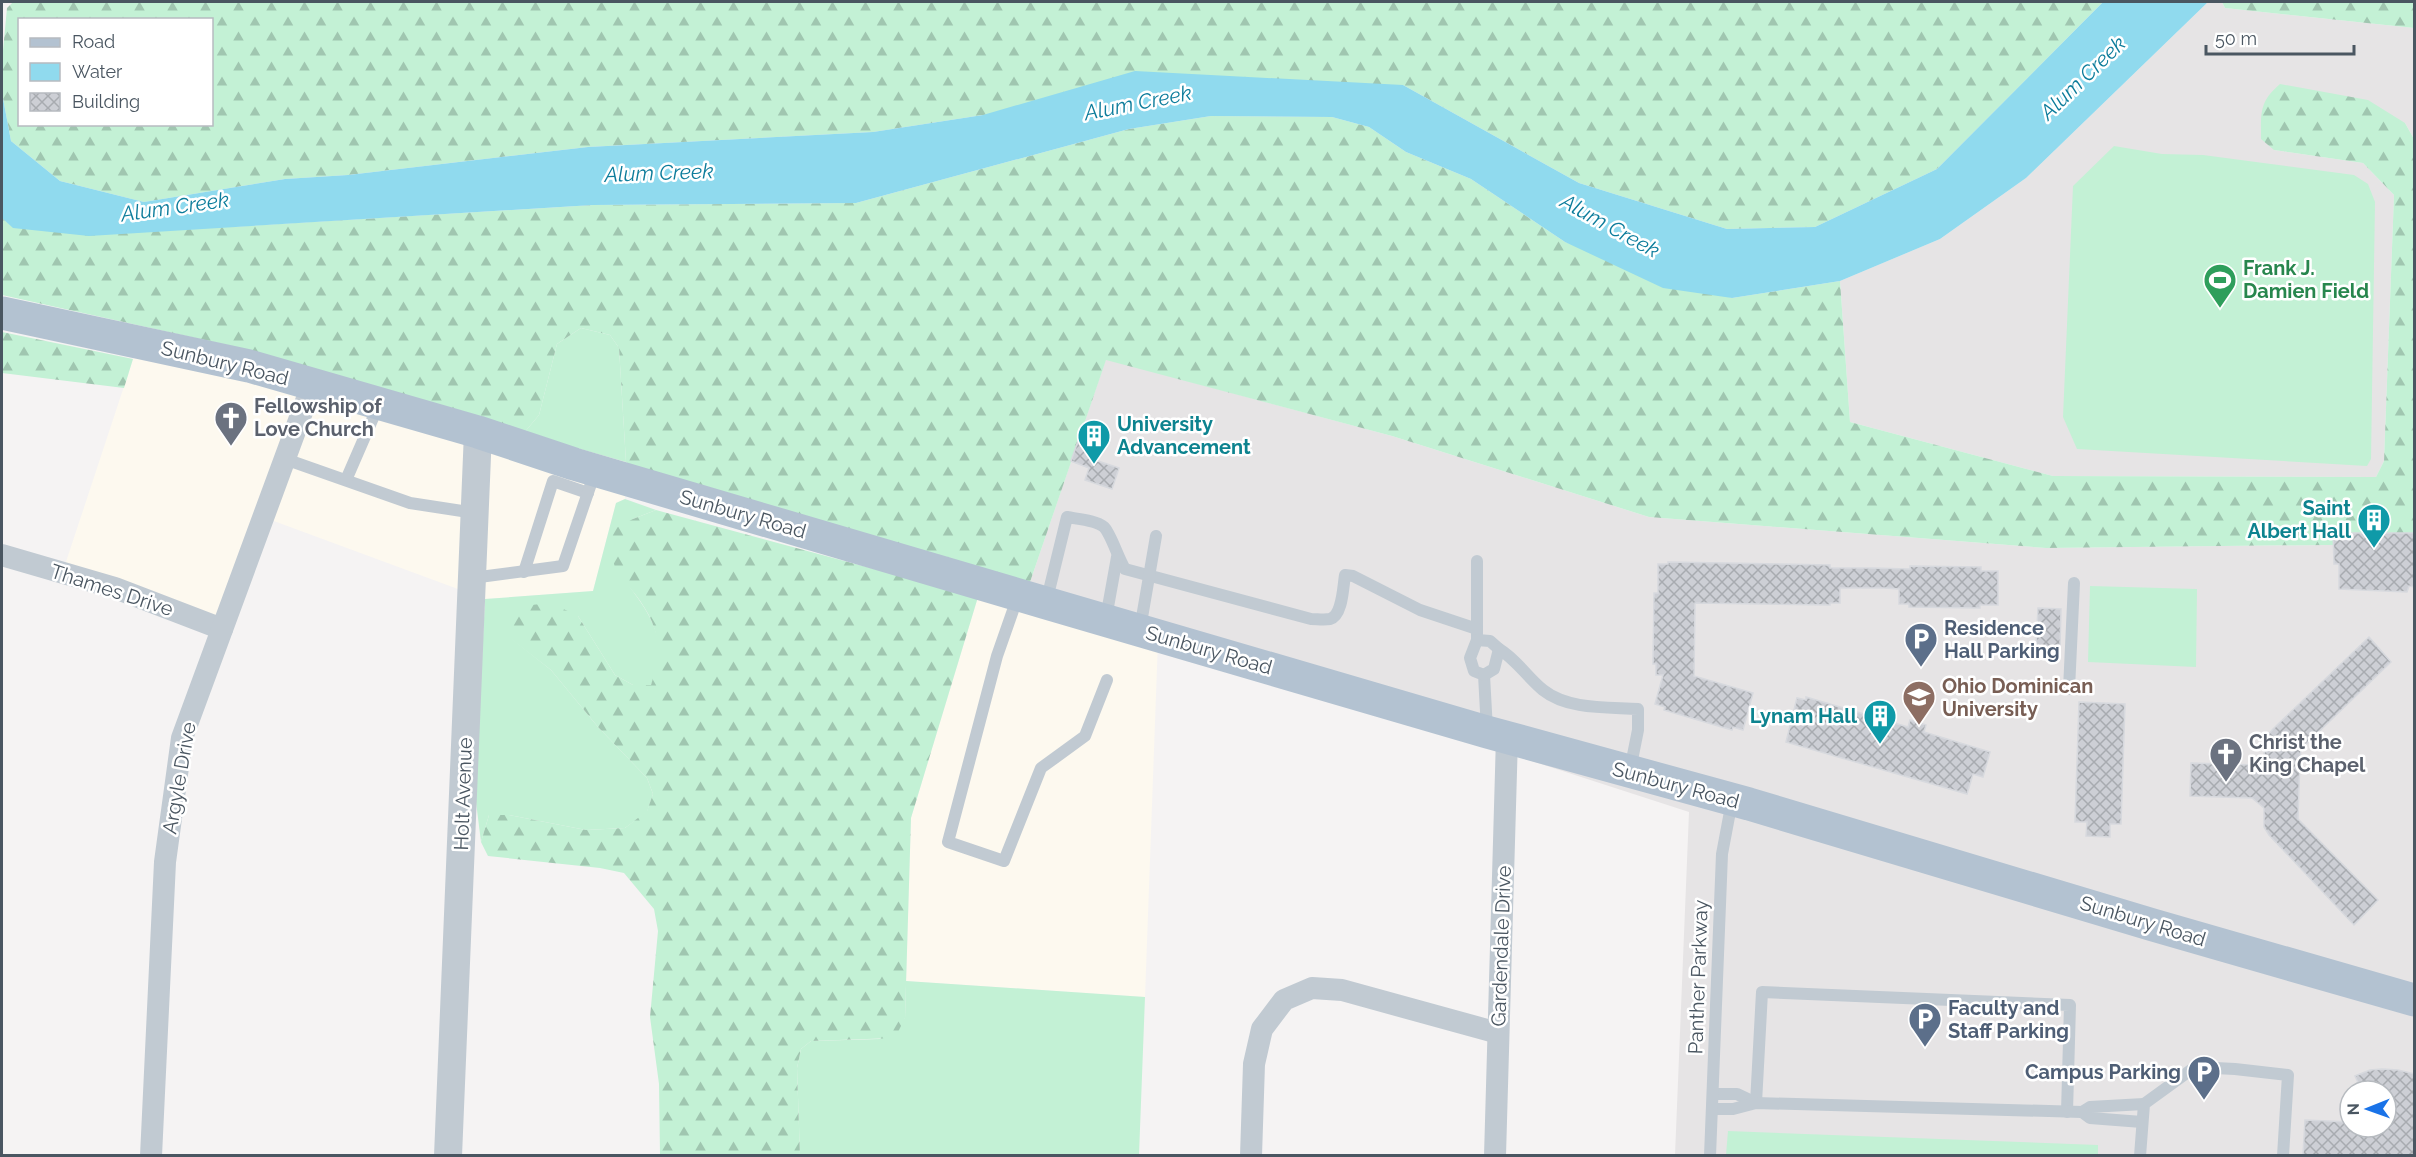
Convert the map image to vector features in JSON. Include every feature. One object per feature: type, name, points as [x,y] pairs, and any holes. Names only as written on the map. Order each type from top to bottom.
[{"type":"main road","name":"Sunbury Road","points":[[2,313],[249,366],[478,432],[592,482],[1106,620],[2415,1000]]},
{"type":"street","name":"Argyle Drive","points":[[151,1155],[165,862],[182,738],[312,385]]},
{"type":"street","name":"Holt Avenue","points":[[448,1155],[478,432]]},
{"type":"street","name":"Thames Drive","points":[[2,555],[115,588],[222,629]]},
{"type":"street","name":"Gardendale Drive","points":[[1495,1155],[1498,1033],[1497,734]]},
{"type":"street","points":[[1251,1155],[1254,1064],[1262,1029],[1284,1000],[1312,988],[1342,990],[1498,1033]]},
{"type":"lane","points":[[346,480],[379,404]]},
{"type":"lane","points":[[285,459],[410,503],[475,513]]},
{"type":"lane","points":[[472,578],[524,572],[563,566],[592,482],[553,482],[524,572]]},
{"type":"lane","points":[[1107,680],[1085,736],[1041,768],[1004,861],[948,842],[997,656],[1032,599],[1067,517],[1102,525],[1109,534],[1117,557],[1125,569],[1311,619],[1329,619],[1335,616],[1339,608],[1345,575],[1353,576],[1420,610],[1490,640],[1553,698],[1595,706],[1638,709],[1638,730],[1629,772]]},
{"type":"lane","points":[[1140,630],[1156,536]]},
{"type":"lane","points":[[1106,620],[1117,557]]},
{"type":"lane","points":[[1477,561],[1477,635],[1470,658],[1474,671],[1484,675]]},
{"type":"lane","points":[[2068,688],[2074,583]]},
{"type":"lane","points":[[1484,675],[1494,669],[1498,649]]},
{"type":"lane","points":[[1484,675],[1497,734]]},
{"type":"lane","name":"Panther Parkway","points":[[1710,1155],[1722,854],[1732,800]]},
{"type":"lane","points":[[1756,1103],[1762,992],[2070,1005],[2067,1112]]},
{"type":"lane","points":[[1712,1109],[1733,1109],[1756,1103],[2082,1112],[2090,1107],[2144,1104],[2195,1067],[2235,1069],[2288,1075],[2283,1155]]},
{"type":"lane","points":[[1713,1094],[1737,1094],[1756,1103]]},
{"type":"lane","points":[[2140,1155],[2144,1104]]},
{"type":"lane","points":[[2082,1112],[2090,1118],[2142,1122]]},
{"type":"shaded area","points":[[2208,2],[2222,2],[2225,8],[2414,28],[2414,139],[2405,123],[2274,150],[2363,163],[2394,195],[2384,461],[2376,477],[2053,476],[1850,422],[1840,281],[1940,239],[2026,178]]},
{"type":"shaded area","points":[[144,326],[236,347],[626,462],[625,499],[616,503],[593,591],[485,599],[263,517],[217,633],[61,577]]},
{"type":"shaded area","name":"Ohio Dominican University","points":[[1106,359],[1392,436],[1649,517],[2046,548],[2414,544],[2414,1155],[1675,1155],[1689,812],[1026,597]]},
{"type":"shaded area","points":[[978,597],[1158,640],[1145,997],[906,981],[911,818]]},
{"type":"green space","points":[[13,2],[2103,2],[1937,169],[1815,227],[1727,229],[1579,183],[1403,85],[983,115],[873,132],[588,147],[348,175],[285,179],[144,202],[60,181],[11,141],[2,93],[2,61],[7,8]]},
{"type":"green space","points":[[2222,2],[2414,2],[2414,28],[2225,8]]},
{"type":"green space","points":[[2280,84],[2368,100],[2405,123],[2414,139],[2414,544],[2046,548],[1649,517],[1392,436],[1106,360],[1029,585],[636,469],[626,462],[619,348],[610,335],[581,328],[557,344],[539,415],[524,433],[236,347],[2,295],[2,218],[14,228],[231,227],[593,205],[856,203],[1129,129],[1211,116],[1332,117],[1369,127],[1406,152],[1471,179],[1565,242],[1732,298],[1840,281],[1850,422],[2053,476],[2376,477],[2384,461],[2394,195],[2363,163],[2274,150],[2261,139],[2261,122],[2265,102]]},
{"type":"green space","name":"Frank J. Damien Field","points":[[2114,146],[2162,154],[2203,155],[2354,175],[2368,184],[2375,202],[2371,459],[2367,466],[2077,449],[2063,417],[2073,186]]},
{"type":"green space","points":[[581,328],[610,335],[619,348],[626,462],[524,433],[539,415],[557,344]]},
{"type":"green space","points":[[2,332],[133,359],[124,388],[2,373]]},
{"type":"green space","points":[[625,499],[656,510],[633,519],[616,569],[647,612],[657,636],[658,662],[651,685],[633,685],[615,675],[578,616],[512,639],[551,670],[598,727],[647,778],[653,794],[647,812],[625,828],[586,830],[509,815],[489,815],[481,842],[475,794],[485,599],[593,591],[616,503]]},
{"type":"green space","points":[[656,510],[978,597],[911,818],[905,1018],[895,1038],[811,1041],[801,1049],[797,1068],[800,1155],[660,1155],[659,1084],[650,1017],[658,931],[654,909],[624,873],[600,868],[488,856],[481,842],[489,815],[509,815],[586,830],[625,828],[647,811],[653,794],[647,778],[598,727],[551,670],[511,639],[508,618],[521,606],[551,603],[578,616],[615,675],[633,685],[651,685],[658,648],[654,627],[643,605],[615,568],[612,530]]},
{"type":"green space","points":[[2090,586],[2197,589],[2196,667],[2088,662]]},
{"type":"green space","points":[[906,981],[1145,997],[1139,1155],[800,1156],[797,1068],[801,1049],[811,1041],[880,1039],[905,1018]]},
{"type":"green space","points":[[1728,1131],[2098,1145],[2098,1155],[1726,1155]]},
{"type":"water","name":"Alum Creek","points":[[2103,2],[2208,2],[2026,178],[1940,239],[1840,281],[1732,298],[1663,288],[1565,242],[1471,179],[1406,152],[1369,127],[1332,117],[1211,116],[1129,129],[856,203],[593,205],[89,236],[13,228],[2,218],[2,93],[11,141],[60,181],[144,202],[285,179],[348,175],[588,147],[873,132],[983,115],[1135,71],[1403,85],[1579,183],[1727,229],[1815,227],[1937,169]]},
{"type":"building","name":"University Advancement","points":[[1078,441],[1096,447],[1092,459],[1119,468],[1112,489],[1085,480],[1089,468],[1071,461]]},
{"type":"building","name":"Saint Albert Hall","points":[[2333,531],[2415,533],[2415,587],[2409,586],[2407,592],[2339,589],[2339,564],[2334,564]]},
{"type":"building","points":[[1668,562],[1830,565],[1830,568],[1981,567],[1981,571],[1998,571],[1998,605],[1980,605],[1980,608],[1909,607],[1909,604],[1899,604],[1899,589],[1884,588],[1840,588],[1840,603],[1830,603],[1830,605],[1695,603],[1694,676],[1753,693],[1743,730],[1733,727],[1732,730],[1664,710],[1665,707],[1655,704],[1663,675],[1656,675],[1656,664],[1653,664],[1654,593],[1658,593],[1658,564],[1668,564]]},
{"type":"building","points":[[2038,608],[2061,609],[2060,647],[2036,646]]},
{"type":"building","points":[[2369,637],[2391,662],[2301,749],[2300,758],[2298,819],[2378,900],[2354,925],[2269,835],[2264,827],[2264,808],[2252,798],[2190,796],[2191,763],[2256,765],[2264,755],[2266,737],[2273,729]]},
{"type":"building","name":"Lynam Hall","points":[[1806,697],[1908,727],[1910,720],[1926,725],[1924,732],[1990,752],[1983,777],[1973,774],[1967,794],[1786,742],[1797,698],[1806,700]]},
{"type":"building","points":[[2079,702],[2125,704],[2121,824],[2110,824],[2110,837],[2086,836],[2087,822],[2075,822]]},
{"type":"building","points":[[2370,1070],[2398,1070],[2415,1074],[2415,1155],[2303,1155],[2305,1120],[2338,1121],[2338,1139],[2398,1139],[2398,1079],[2356,1079],[2355,1076]]},
{"type":"place","name":"Frank J. Damien Field","points":[[2220,309]]},
{"type":"place","name":"Fellowship of Love Church","points":[[231,447]]},
{"type":"place","name":"University Advancement","points":[[1094,465]]},
{"type":"place","name":"Saint Albert Hall","points":[[2374,549]]},
{"type":"place","name":"Residence Hall Parking","points":[[1921,668]]},
{"type":"place","name":"Ohio Dominican University","points":[[1919,726]]},
{"type":"place","name":"Lynam Hall","points":[[1880,745]]},
{"type":"place","name":"Christ the King Chapel","points":[[2226,783]]},
{"type":"place","name":"Faculty and Staff Parking","points":[[1925,1048]]},
{"type":"place","name":"Campus Parking","points":[[2204,1101]]}]
